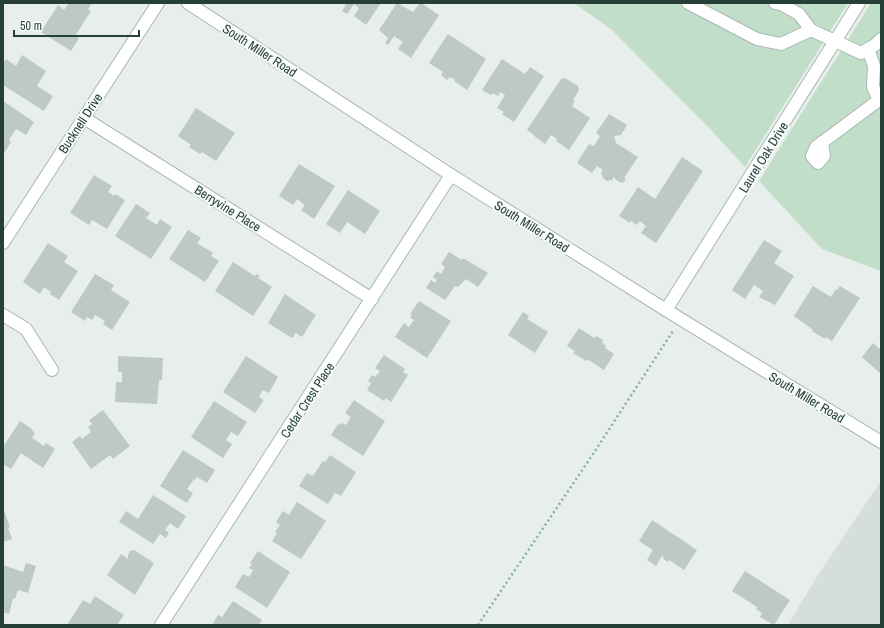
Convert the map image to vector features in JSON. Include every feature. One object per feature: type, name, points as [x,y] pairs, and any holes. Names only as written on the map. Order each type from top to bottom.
[{"type":"street","name":"Bucknell Drive","points":[[3,243],[158,3]]},
{"type":"street","name":"South Miller Road","points":[[188,3],[451,175],[680,319],[881,442]]},
{"type":"street","points":[[688,3],[757,39],[781,44],[811,30]]},
{"type":"street","points":[[775,3],[781,4],[799,14],[811,30],[861,53],[875,45],[881,39]]},
{"type":"street","name":"Laurel Oak Drive","points":[[666,310],[859,3]]},
{"type":"street","points":[[822,142],[880,100],[873,87],[874,66],[868,49]]},
{"type":"street","name":"Berryvine Place","points":[[84,118],[372,299]]},
{"type":"street","name":"Cedar Crest Place","points":[[161,625],[451,175]]},
{"type":"street","points":[[3,315],[26,329],[52,370]]},
{"type":"path","points":[[478,625],[593,454],[680,319]]},
{"type":"shaded area","points":[[881,481],[881,625],[788,625],[818,575]]},
{"type":"green space","points":[[574,3],[848,3],[745,167],[712,131],[611,29]]},
{"type":"green space","points":[[871,3],[881,3],[881,271],[822,249],[759,181]]},
{"type":"building","points":[[69,3],[92,3],[88,9],[91,11],[75,36],[79,38],[71,51],[41,32],[58,5],[64,10]]},
{"type":"building","points":[[343,3],[381,3],[366,25],[354,16],[359,8],[354,4],[347,14],[342,11],[346,5]]},
{"type":"building","points":[[397,3],[413,12],[421,3],[439,15],[411,58],[398,49],[403,42],[394,36],[388,45],[385,43],[388,38],[379,30]]},
{"type":"building","points":[[448,34],[486,59],[467,90],[450,77],[447,80],[441,75],[443,72],[429,63]]},
{"type":"building","points":[[22,55],[46,71],[37,86],[53,96],[44,111],[3,85],[3,64],[6,59],[16,66]]},
{"type":"building","points":[[502,59],[525,74],[530,67],[544,76],[514,122],[502,114],[504,112],[497,108],[505,95],[500,92],[498,96],[493,93],[491,95],[482,90]]},
{"type":"building","points":[[565,78],[578,86],[579,90],[573,100],[575,101],[572,106],[590,118],[569,150],[556,141],[557,139],[551,135],[545,144],[527,130],[561,79]]},
{"type":"building","points":[[3,101],[34,122],[26,135],[16,129],[9,140],[11,142],[3,155]]},
{"type":"building","points":[[196,108],[235,133],[216,161],[202,152],[200,154],[189,147],[191,145],[178,136]]},
{"type":"building","points":[[609,114],[627,125],[621,135],[614,136],[616,143],[638,157],[624,178],[626,179],[623,183],[614,177],[612,180],[607,181],[603,178],[601,173],[603,170],[597,166],[592,173],[577,163],[589,144],[594,146],[600,136],[596,133]]},
{"type":"building","points":[[682,157],[703,171],[656,243],[641,233],[646,226],[640,221],[637,225],[631,221],[630,223],[619,216],[638,187],[655,199]]},
{"type":"building","points":[[299,164],[335,186],[314,219],[301,210],[305,205],[297,199],[293,205],[279,196]]},
{"type":"building","points":[[94,175],[112,186],[108,192],[125,200],[107,229],[92,220],[89,225],[70,213]]},
{"type":"building","points":[[348,190],[380,211],[365,234],[347,222],[340,233],[326,224]]},
{"type":"building","points":[[136,204],[150,213],[146,218],[157,225],[160,219],[172,227],[151,259],[115,236]]},
{"type":"building","points":[[188,230],[201,238],[197,243],[213,253],[211,256],[219,261],[205,282],[169,259]]},
{"type":"building","points":[[764,240],[782,251],[774,263],[794,276],[775,305],[759,297],[763,291],[754,285],[745,299],[732,290]]},
{"type":"building","points":[[48,243],[68,256],[64,262],[78,271],[59,300],[50,294],[51,292],[44,287],[40,294],[23,282]]},
{"type":"building","points":[[449,252],[462,260],[463,258],[488,273],[478,287],[466,279],[458,287],[455,286],[445,300],[426,288],[431,280],[435,283],[437,280],[433,277],[437,271],[441,274],[445,267],[441,264]]},
{"type":"building","points":[[233,262],[255,276],[256,274],[260,276],[258,278],[272,287],[253,316],[215,291]]},
{"type":"building","points":[[95,274],[114,285],[111,290],[130,302],[112,330],[103,324],[105,321],[95,315],[92,320],[87,317],[85,321],[71,312]]},
{"type":"building","points":[[813,286],[831,297],[840,286],[860,298],[832,341],[826,337],[825,339],[812,331],[813,330],[794,316]]},
{"type":"building","points":[[285,294],[316,315],[302,337],[296,333],[292,338],[268,323]]},
{"type":"building","points":[[419,301],[451,321],[427,358],[395,337],[404,323],[409,327],[414,320],[410,317],[412,315],[410,314]]},
{"type":"building","points":[[523,312],[529,316],[527,319],[548,332],[535,353],[508,335]]},
{"type":"building","points":[[579,328],[594,338],[596,336],[603,340],[602,343],[606,346],[605,348],[614,354],[604,370],[587,359],[586,361],[573,353],[575,351],[567,346]]},
{"type":"building","points":[[873,343],[880,349],[881,348],[881,374],[862,357]]},
{"type":"building","points":[[384,355],[405,369],[403,372],[408,375],[391,402],[386,398],[384,401],[367,390],[371,383],[368,381],[372,375],[375,377],[380,371],[375,368]]},
{"type":"building","points":[[118,356],[163,358],[162,380],[159,380],[157,404],[115,402],[116,382],[122,382],[122,372],[118,372]]},
{"type":"building","points":[[246,356],[278,377],[269,393],[263,390],[259,397],[264,400],[255,413],[223,392]]},
{"type":"building","points":[[354,400],[385,421],[363,456],[331,435],[338,424],[340,425],[342,423],[346,425],[351,417],[345,413]]},
{"type":"building","points":[[214,401],[247,422],[238,436],[231,432],[226,440],[232,444],[223,458],[191,437]]},
{"type":"building","points":[[103,410],[130,446],[113,459],[110,455],[91,469],[72,442],[80,436],[82,439],[91,432],[88,427],[92,424],[89,420]]},
{"type":"building","points":[[20,421],[32,429],[35,433],[32,438],[44,446],[46,443],[55,449],[43,468],[21,453],[11,469],[3,464],[3,447]]},
{"type":"building","points":[[183,450],[215,470],[207,483],[197,477],[195,480],[194,479],[187,489],[193,493],[187,503],[160,486]]},
{"type":"building","points":[[330,455],[356,472],[341,496],[335,493],[328,504],[299,486],[307,473],[313,476],[323,461],[325,462]]},
{"type":"building","points":[[153,495],[186,516],[178,529],[170,523],[165,530],[169,533],[166,538],[160,534],[153,544],[119,522],[126,511],[138,519]]},
{"type":"building","points":[[297,502],[326,521],[301,559],[272,541],[277,533],[275,532],[280,525],[276,522],[283,511],[289,515]]},
{"type":"building","points":[[3,507],[10,527],[8,528],[12,539],[3,542]]},
{"type":"building","points":[[652,520],[697,550],[684,570],[669,560],[668,562],[663,559],[664,557],[662,556],[656,566],[647,560],[653,550],[639,541]]},
{"type":"building","points":[[134,550],[154,563],[135,595],[107,575],[121,554],[128,559],[130,551]]},
{"type":"building","points":[[258,551],[290,572],[267,608],[235,587],[243,574],[249,577],[253,570],[249,568],[252,564],[250,563]]},
{"type":"building","points":[[26,563],[36,566],[28,593],[18,590],[15,599],[13,598],[9,614],[3,612],[3,565],[23,572]]},
{"type":"building","points":[[745,571],[790,600],[774,625],[760,617],[762,613],[756,609],[757,607],[732,591]]},
{"type":"building","points":[[95,596],[124,615],[117,625],[67,625],[83,600],[90,604]]},
{"type":"building","points":[[233,601],[262,620],[259,625],[212,625],[218,615],[222,617]]}]
